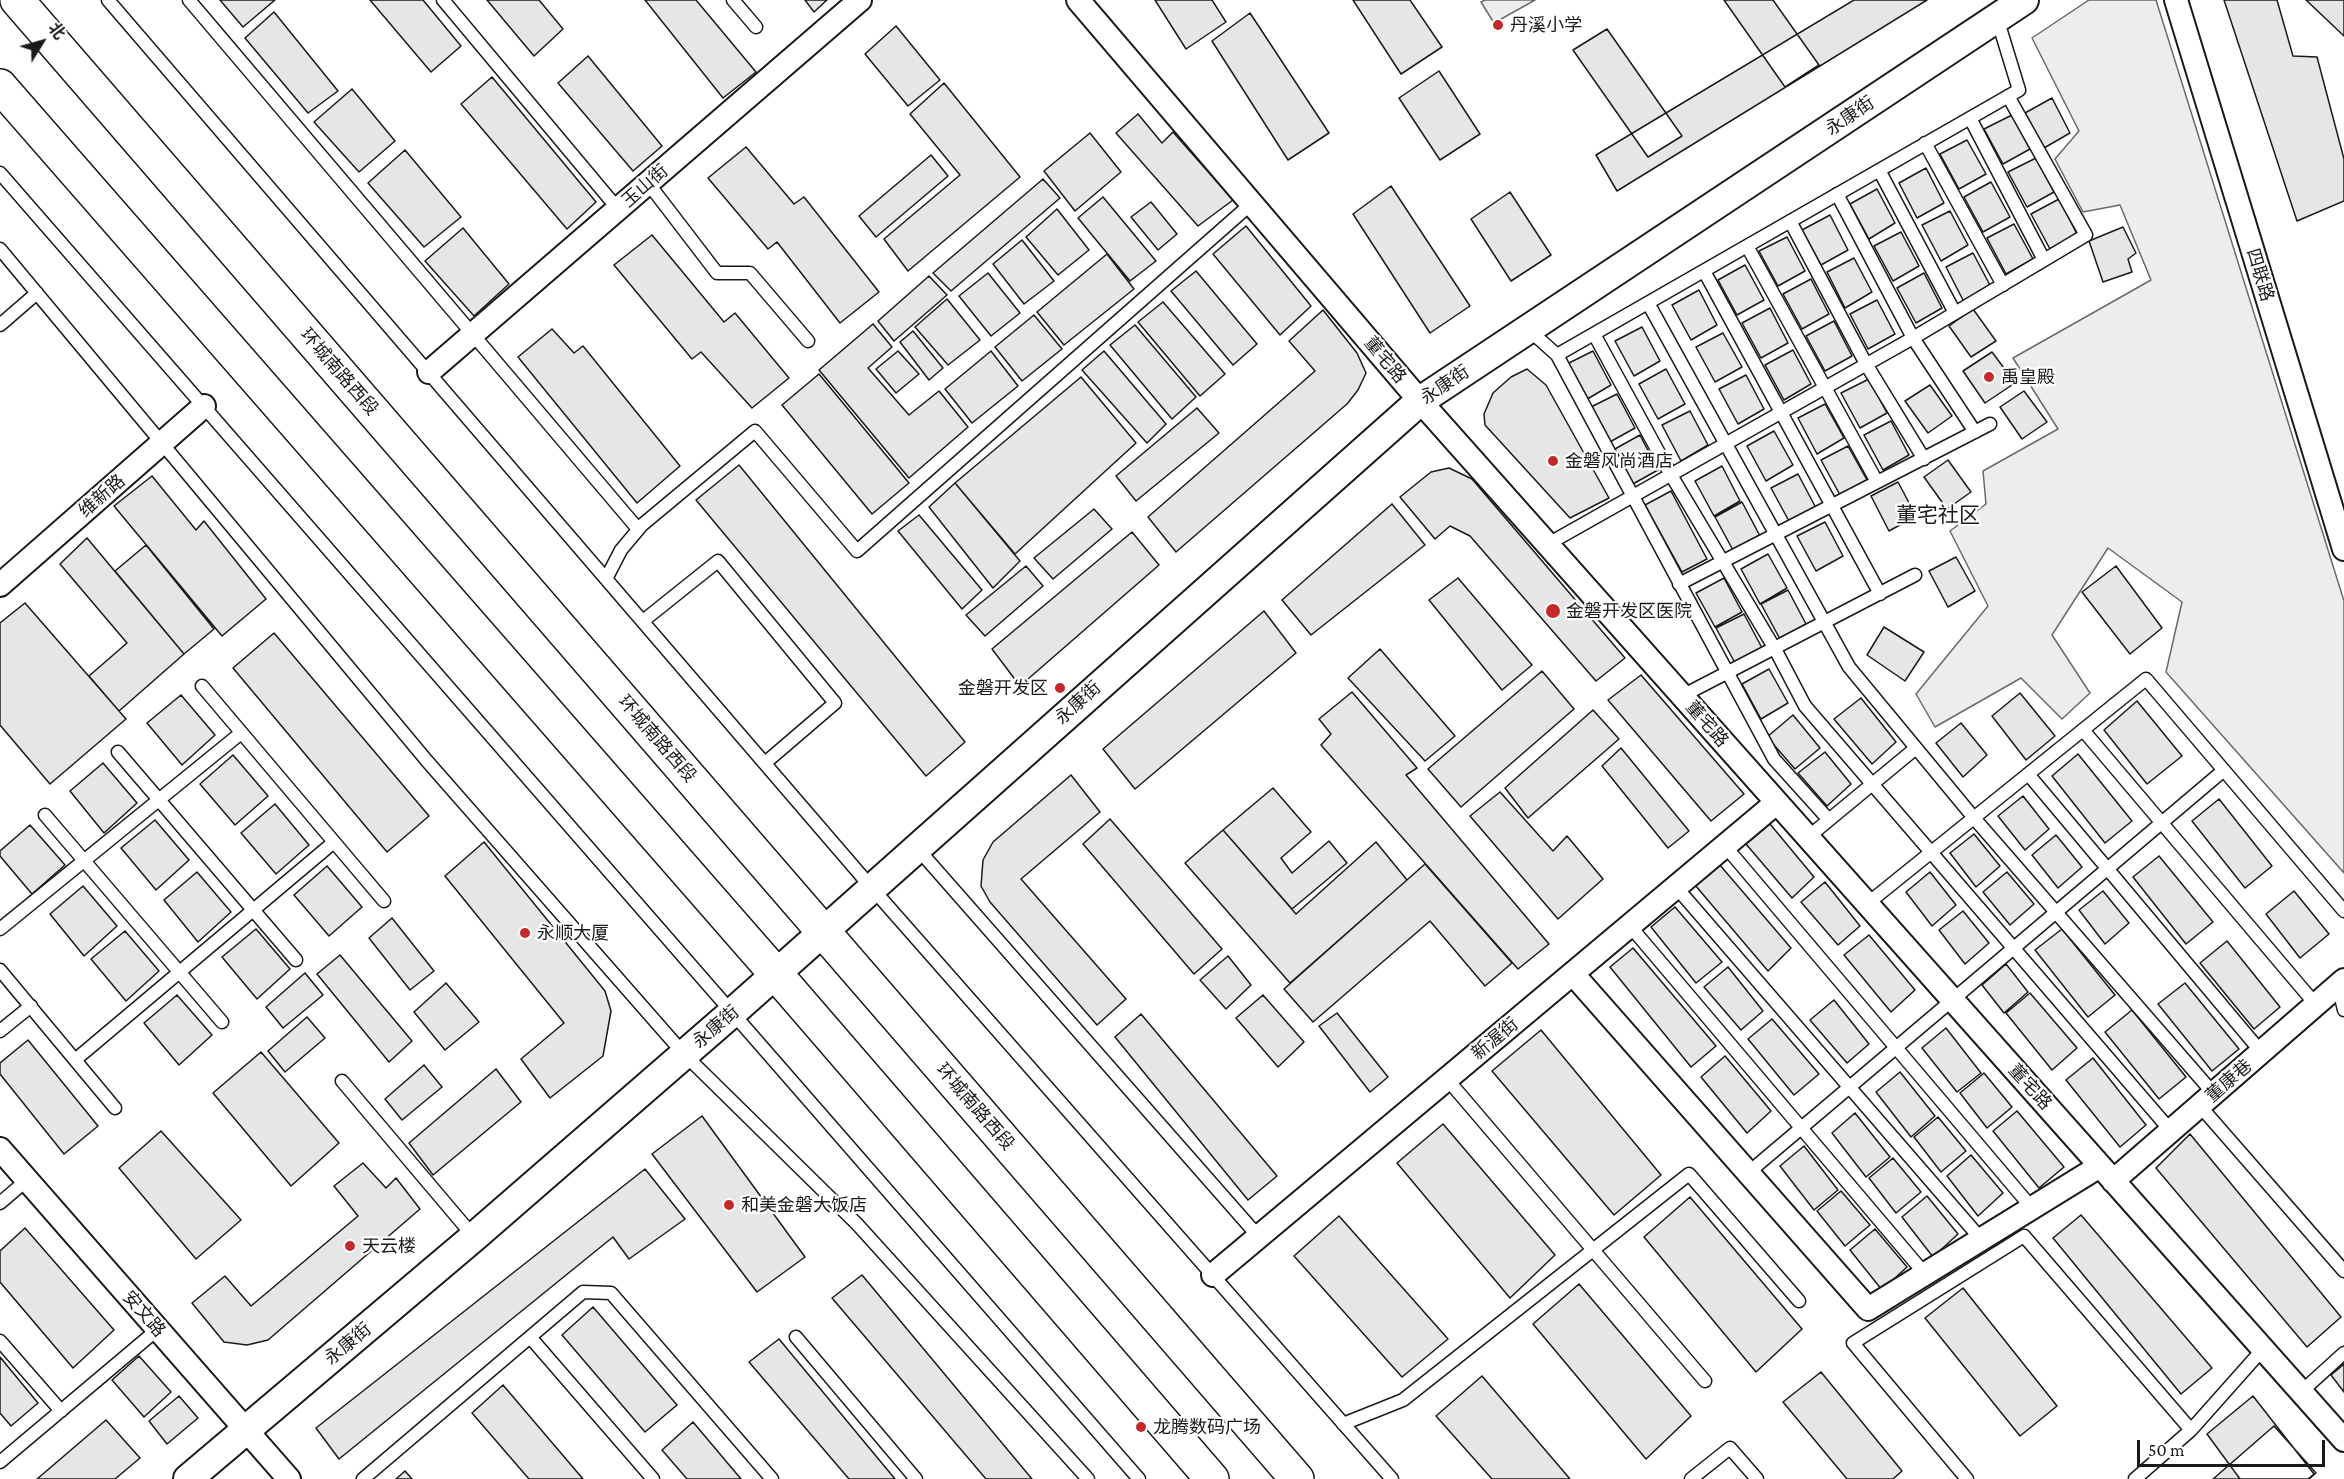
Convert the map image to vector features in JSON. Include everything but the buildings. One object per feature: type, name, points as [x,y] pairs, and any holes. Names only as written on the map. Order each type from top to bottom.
[{"type":"main road","name":"环城南路西段","points":[[17,0],[1297,1479]]},
{"type":"main road","points":[[0,86],[776,974],[1212,1479]]},
{"type":"street","name":"玉山街","points":[[429,372],[860,0]]},
{"type":"street","name":"董宅路","points":[[1078,0],[1420,401],[2344,1440]]},
{"type":"street","name":"四联路","points":[[2176,0],[2344,549]]},
{"type":"street","name":"永康街","points":[[188,1479],[474,1237],[733,1012],[1420,401],[2007,7]]},
{"type":"street","name":"维新路","points":[[0,585],[204,406]]},
{"type":"street","name":"新渥街","points":[[1213,1275],[1776,803]]},
{"type":"street","points":[[1573,974],[1748,1173]]},
{"type":"street","name":"董康巷","points":[[1748,1173],[1868,1309],[2032,1208],[2107,1173],[2171,1131],[2341,983]]},
{"type":"street","name":"安文路","points":[[0,1149],[288,1479]]},
{"type":"lane","points":[[108,0],[871,887],[1392,1479]]},
{"type":"lane","points":[[189,0],[638,530]]},
{"type":"lane","points":[[443,0],[618,209]]},
{"type":"lane","points":[[733,0],[756,27]]},
{"type":"lane","points":[[1557,355],[2019,90],[2007,7]]},
{"type":"lane","points":[[1548,544],[1913,338],[2086,236],[2008,96]]},
{"type":"lane","points":[[1970,118],[2044,260]]},
{"type":"lane","points":[[1925,143],[2003,285]]},
{"type":"lane","points":[[1879,170],[1955,313]]},
{"type":"lane","points":[[0,173],[1139,1479]]},
{"type":"lane","points":[[648,183],[717,273],[750,273],[808,341]]},
{"type":"lane","points":[[1837,194],[1913,338],[1975,432]]},
{"type":"lane","points":[[606,579],[621,550],[638,530],[755,431],[857,551],[1252,203]]},
{"type":"lane","points":[[1790,221],[1866,364],[1924,459]]},
{"type":"lane","points":[[1747,246],[1877,482]]},
{"type":"lane","points":[[0,249],[427,761],[684,1054],[857,1224],[1088,1479]]},
{"type":"lane","points":[[1704,271],[1880,594]]},
{"type":"lane","points":[[0,324],[37,293]]},
{"type":"lane","points":[[1648,303],[1849,667],[2056,913],[2344,1271]]},
{"type":"lane","points":[[1528,329],[1557,355],[1774,759],[1829,820]]},
{"type":"lane","points":[[1594,334],[1671,475],[1775,649],[1805,706],[2171,1131]]},
{"type":"lane","points":[[1679,584],[1990,424]]},
{"type":"lane","points":[[643,621],[718,561],[835,703],[765,763]]},
{"type":"lane","points":[[1682,696],[1915,575]]},
{"type":"lane","points":[[1867,904],[2146,679],[2344,911]]},
{"type":"lane","points":[[202,686],[384,901]]},
{"type":"lane","points":[[2083,730],[2317,1006]]},
{"type":"lane","points":[[0,929],[241,733]]},
{"type":"lane","points":[[1807,838],[1916,748]]},
{"type":"lane","points":[[118,752],[296,960]]},
{"type":"lane","points":[[1748,1173],[2224,770]]},
{"type":"lane","points":[[2028,774],[2262,1053]]},
{"type":"lane","points":[[45,815],[222,1022]]},
{"type":"lane","points":[[75,1060],[334,842]]},
{"type":"lane","points":[[1725,846],[2032,1208]]},
{"type":"lane","points":[[917,847],[1258,1236]]},
{"type":"lane","points":[[1676,887],[1981,1239]]},
{"type":"lane","points":[[1630,926],[1925,1274]]},
{"type":"lane","points":[[0,969],[115,1107]]},
{"type":"lane","points":[[2341,983],[2344,1010]]},
{"type":"lane","points":[[0,1032],[31,1006]]},
{"type":"lane","points":[[1448,1079],[1705,1381]]},
{"type":"lane","points":[[342,1081],[474,1237]]},
{"type":"lane","points":[[1344,1424],[1403,1400],[1689,1174],[1799,1301]]},
{"type":"lane","points":[[0,1203],[27,1180]]},
{"type":"lane","points":[[1967,1479],[1853,1343],[2025,1236],[2191,1430]]},
{"type":"lane","points":[[363,1479],[584,1292],[611,1293],[772,1479]]},
{"type":"lane","points":[[0,1462],[158,1329]]},
{"type":"lane","points":[[530,1337],[653,1479]]},
{"type":"lane","points":[[796,1337],[916,1479]]},
{"type":"lane","points":[[0,1341],[61,1411]]},
{"type":"lane","points":[[2135,1479],[2191,1430],[2263,1349]]},
{"type":"lane","points":[[2301,1392],[2344,1353]]},
{"type":"lane","points":[[1690,1479],[1730,1448],[1757,1479]]},
{"type":"shaded area","points":[[1485,0],[1535,0],[1494,23],[1481,2]]},
{"type":"shaded area","points":[[2089,0],[2156,0],[2344,601],[2344,873],[2166,672],[2182,602],[2108,548],[2052,635],[2090,693],[2062,719],[2021,678],[1935,727],[1916,694],[1988,606],[1950,531],[1986,504],[1983,471],[2058,429],[2013,358],[2151,280],[2120,205],[2083,212],[2055,159],[2079,131],[2032,38]]},
{"type":"place","name":"丹溪小学","points":[[1498,25]]},
{"type":"place","name":"禹皇殿","points":[[1989,377]]},
{"type":"place","name":"金磐风尚酒店","points":[[1553,461]]},
{"type":"place","name":"金磐开发区医院","points":[[1553,611]]},
{"type":"place","name":"金磐开发区","points":[[1060,688]]},
{"type":"place","name":"永顺大厦","points":[[525,933]]},
{"type":"place","name":"和美金磐大饭店","points":[[729,1205]]},
{"type":"place","name":"天云楼","points":[[350,1246]]},
{"type":"place","name":"龙腾数码广场","points":[[1141,1427]]},
{"type":"district","name":"董宅社区","points":[[1938,516]]}]
